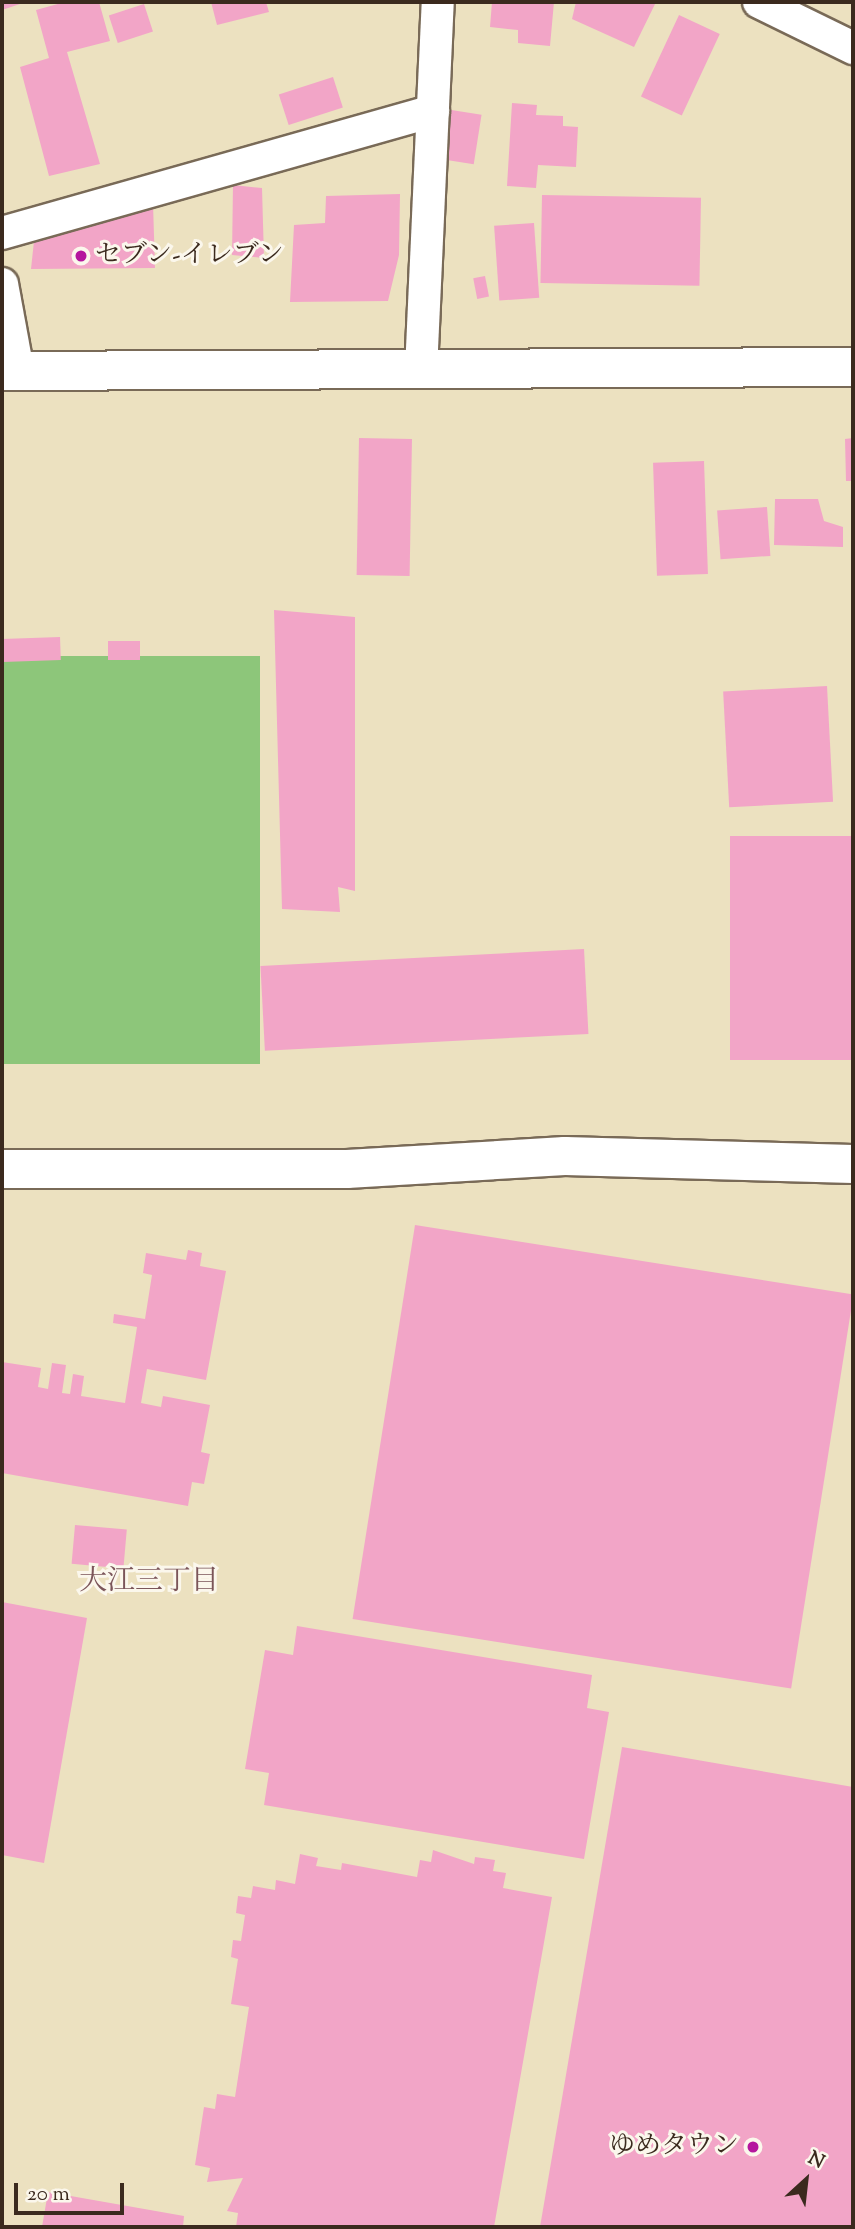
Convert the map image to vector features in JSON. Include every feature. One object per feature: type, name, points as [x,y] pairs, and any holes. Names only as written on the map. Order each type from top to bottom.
[{"type":"street","points":[[421,371],[438,2]]},
{"type":"street","points":[[759,2],[853,48]]},
{"type":"street","points":[[2,233],[433,111]]},
{"type":"street","points":[[2,284],[10,371],[853,367]]},
{"type":"street","points":[[2,1169],[347,1169],[565,1156],[853,1164]]},
{"type":"green space","points":[[2,656],[260,656],[260,1064],[2,1064]]},
{"type":"building","points":[[2,2],[26,2],[2,10]]},
{"type":"building","points":[[65,2],[99,2],[110,41],[67,52],[100,164],[49,176],[20,67],[49,58],[36,10]]},
{"type":"building","points":[[211,2],[266,2],[269,12],[217,25]]},
{"type":"building","points":[[492,2],[554,2],[550,46],[518,43],[518,30],[490,27]]},
{"type":"building","points":[[576,2],[656,2],[634,47],[572,19]]},
{"type":"building","points":[[144,4],[153,32],[118,43],[109,15]]},
{"type":"building","points":[[679,15],[720,34],[682,116],[641,97]]},
{"type":"building","points":[[333,77],[343,107],[289,125],[279,95]]},
{"type":"building","points":[[512,103],[537,105],[536,115],[563,116],[563,126],[578,127],[576,167],[538,165],[536,188],[507,186]]},
{"type":"building","points":[[445,109],[482,115],[474,164],[437,158]]},
{"type":"building","points":[[233,185],[262,188],[264,258],[232,255]]},
{"type":"building","points":[[400,194],[399,255],[388,301],[290,302],[294,225],[325,223],[326,196]]},
{"type":"building","points":[[542,195],[701,198],[699,286],[540,283]]},
{"type":"building","points":[[153,203],[155,268],[31,269],[34,241]]},
{"type":"building","points":[[534,223],[539,298],[499,301],[494,226]]},
{"type":"building","points":[[485,276],[489,297],[477,299],[473,278]]},
{"type":"building","points":[[359,438],[412,439],[410,576],[357,575]]},
{"type":"building","points":[[853,438],[853,481],[846,481],[845,439]]},
{"type":"building","points":[[704,461],[708,574],[657,576],[653,463]]},
{"type":"building","points":[[775,499],[818,499],[824,521],[843,527],[843,547],[774,545]]},
{"type":"building","points":[[767,507],[770,556],[721,559],[717,510]]},
{"type":"building","points":[[274,610],[355,617],[355,891],[338,887],[340,912],[282,909]]},
{"type":"building","points":[[60,637],[61,660],[3,662],[2,639]]},
{"type":"building","points":[[108,641],[140,641],[140,660],[108,660]]},
{"type":"building","points":[[827,686],[833,802],[729,807],[723,691]]},
{"type":"building","points":[[730,836],[853,836],[853,1060],[730,1060]]},
{"type":"building","points":[[584,949],[588,1034],[265,1051],[260,966]]},
{"type":"building","points":[[415,1225],[853,1294],[791,1689],[353,1619]]},
{"type":"building","points":[[188,1250],[202,1253],[200,1266],[226,1271],[206,1380],[147,1369],[141,1403],[161,1407],[163,1396],[210,1405],[201,1452],[210,1454],[204,1484],[192,1482],[188,1506],[2,1473],[2,1362],[41,1368],[38,1387],[48,1389],[52,1363],[66,1365],[62,1393],[70,1394],[73,1374],[84,1376],[81,1396],[125,1403],[137,1327],[113,1323],[114,1314],[145,1319],[152,1275],[143,1273],[146,1253],[186,1260]]},
{"type":"building","points":[[75,1525],[127,1530],[123,1568],[72,1564]]},
{"type":"building","points":[[2,1602],[87,1618],[44,1863],[2,1855]]},
{"type":"building","points":[[297,1626],[592,1675],[587,1708],[609,1712],[584,1859],[264,1805],[269,1773],[245,1769],[265,1650],[293,1655]]},
{"type":"building","points":[[622,1747],[853,1787],[853,2227],[540,2227]]},
{"type":"building","points":[[433,1850],[474,1864],[475,1857],[495,1860],[493,1871],[506,1873],[503,1888],[552,1897],[494,2227],[236,2227],[238,2213],[227,2211],[243,2178],[207,2182],[210,2168],[195,2165],[204,2107],[215,2109],[217,2094],[235,2097],[249,2007],[231,2004],[238,1959],[231,1957],[233,1940],[241,1941],[245,1915],[236,1913],[238,1896],[251,1898],[253,1886],[275,1890],[276,1880],[295,1884],[300,1854],[318,1858],[316,1866],[341,1870],[342,1863],[417,1877],[420,1860],[431,1862]]},
{"type":"building","points":[[48,2192],[184,2216],[183,2227],[42,2227]]},
{"type":"place","name":"セブン-イレブン","points":[[81,256]]},
{"type":"place","name":"ゆめタウン","points":[[753,2147]]},
{"type":"district","name":"大江三丁目","points":[[149,1582]]}]
